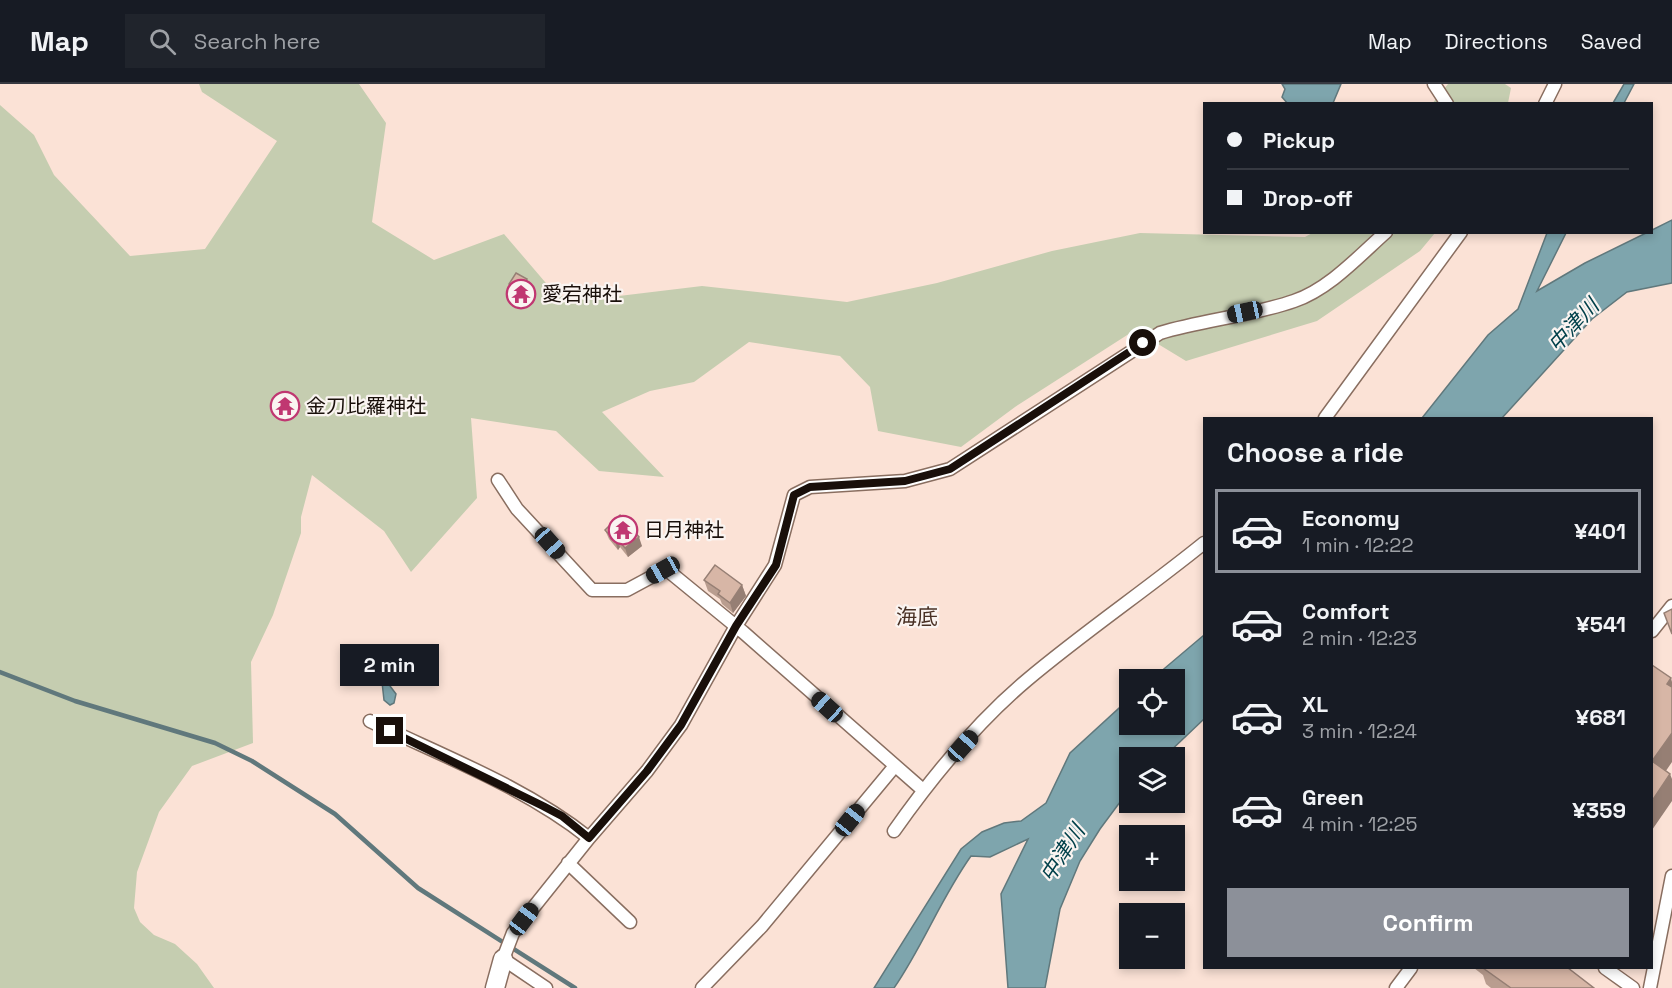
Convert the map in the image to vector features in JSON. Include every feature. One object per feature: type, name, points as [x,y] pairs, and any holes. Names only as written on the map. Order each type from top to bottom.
[{"type":"street","points":[[1434,84],[1446,102]]},
{"type":"street","points":[[1546,102],[1556,84]]},
{"type":"street","points":[[495,988],[513,933],[589,838],[647,771],[681,725],[736,626],[776,565],[794,495],[810,487],[905,481],[950,469],[1160,333],[1196,322],[1294,301],[1314,291],[1341,272],[1384,234]]},
{"type":"street","points":[[1326,417],[1460,234]]},
{"type":"street","points":[[498,480],[517,509],[592,590],[627,590],[666,569],[736,626],[894,767],[923,790]]},
{"type":"street","points":[[894,831],[923,790],[995,710],[1026,681],[1203,544]]},
{"type":"street","points":[[1653,630],[1672,606]]},
{"type":"street","points":[[370,721],[534,801],[562,816],[589,838]]},
{"type":"street","points":[[702,988],[762,926],[894,767]]},
{"type":"street","points":[[568,864],[625,918],[630,905]]},
{"type":"street","points":[[1650,988],[1672,876]]},
{"type":"street","points":[[503,959],[546,988]]},
{"type":"street","points":[[1396,988],[1410,969]]},
{"type":"street","points":[[1606,969],[1633,988]]},
{"type":"green space","points":[[199,84],[359,84],[386,123],[372,222],[434,260],[504,234],[557,296],[594,299],[702,286],[847,302],[937,283],[1052,251],[1140,233],[1305,237],[1310,234],[1434,234],[1420,251],[1317,321],[1186,361],[1135,330],[1015,407],[961,447],[878,431],[870,387],[840,356],[749,342],[694,382],[650,391],[602,412],[664,477],[599,471],[556,431],[471,418],[477,498],[411,572],[384,531],[312,475],[301,517],[301,533],[273,615],[251,662],[253,743],[192,766],[159,812],[137,872],[134,908],[140,922],[154,935],[175,944],[197,964],[214,988],[0,988],[0,105],[34,135],[54,175],[130,256],[205,249],[277,141],[202,92]]},
{"type":"green space","points":[[1448,84],[1505,84],[1511,88],[1508,102],[1434,102]]},
{"type":"water","points":[[1282,84],[1341,84],[1333,102],[1286,102],[1282,97],[1285,89]]},
{"type":"water","points":[[1624,84],[1634,84],[1625,102],[1614,102]]},
{"type":"water","name":"中津川","points":[[1672,220],[1672,283],[1627,292],[1592,319],[1503,417],[1423,417],[1488,335],[1518,309],[1547,234],[1566,234],[1537,291],[1585,263],[1644,234],[1653,234],[1653,230]]},
{"type":"water","name":"中津川","points":[[1203,636],[1203,720],[1175,747],[1119,747],[1119,803],[1080,861],[1060,909],[1045,988],[1008,988],[1001,894],[1028,839],[990,857],[971,856],[950,888],[914,956],[894,988],[874,988],[961,849],[982,832],[1004,823],[1021,821],[1046,803],[1070,753],[1119,708],[1119,735],[1185,735],[1185,669],[1164,669]]},
{"type":"water","points":[[394,659],[399,665],[390,676],[390,686],[396,694],[394,703],[390,705],[384,700],[382,682],[385,671],[379,670],[377,682],[373,677],[372,668],[380,661],[383,666],[388,666]]},
{"type":"building","points":[[516,273],[527,279],[520,291],[509,284]]},
{"type":"building","points":[[620,515],[639,537],[625,548],[605,530]]},
{"type":"building","points":[[715,565],[742,585],[730,603],[718,594],[720,591],[704,580]]},
{"type":"building","points":[[1672,609],[1672,634],[1664,613]]},
{"type":"building","points":[[1653,666],[1671,678],[1667,684],[1672,687],[1672,733],[1653,760]]},
{"type":"building","points":[[1653,762],[1670,774],[1653,800]]},
{"type":"building","points":[[1484,969],[1569,969],[1594,988],[1511,988]]},
{"type":"waterway","points":[[0,672],[75,701],[215,743],[252,761],[335,814],[418,888],[575,988]]},
{"type":"place","name":"愛宕神社","points":[[521,294]]},
{"type":"place","name":"金刀比羅神社","points":[[285,406]]},
{"type":"place","name":"日月神社","points":[[623,530]]},
{"type":"district","name":"海底","points":[[917,616]]},
{"type":"route","points":[[390,731],[562,816],[589,838],[647,771],[681,725],[736,626],[776,565],[794,495],[810,487],[905,481],[950,469],[1143,343]]}]
